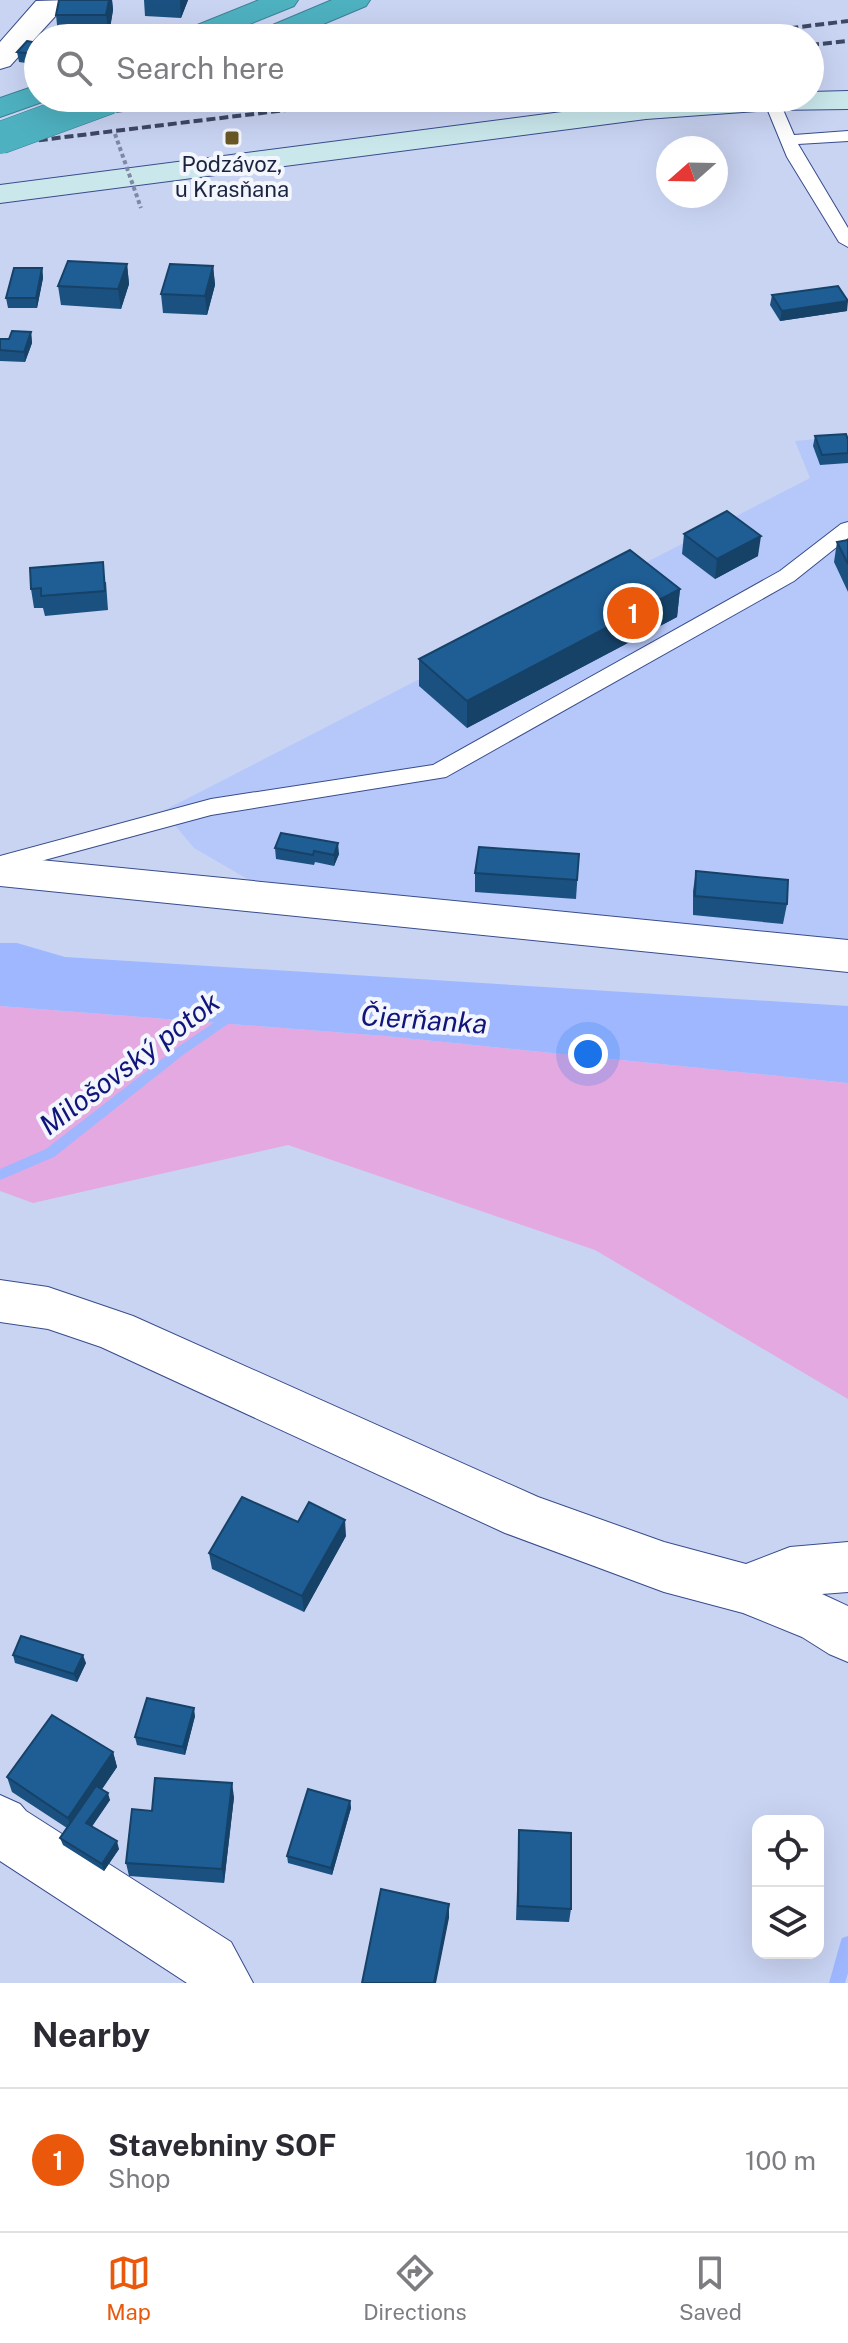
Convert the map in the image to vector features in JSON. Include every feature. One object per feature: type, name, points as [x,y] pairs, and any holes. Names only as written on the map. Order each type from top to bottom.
[{"type":"highway","points":[[225,24],[284,0]]},
{"type":"highway","points":[[299,24],[356,0]]},
{"type":"highway","points":[[0,108],[24,99]]},
{"type":"highway","points":[[0,138],[110,112]]},
{"type":"street","points":[[31,24],[56,0]]},
{"type":"street","points":[[0,60],[24,32]]},
{"type":"street","points":[[824,100],[848,100]]},
{"type":"street","points":[[0,194],[622,112]]},
{"type":"street","points":[[0,871],[280,902],[646,934],[848,956]]},
{"type":"street","points":[[0,1301],[48,1308],[116,1331],[524,1516],[653,1563],[714,1583],[746,1589],[821,1619],[848,1636]]},
{"type":"street","points":[[746,1589],[790,1572],[848,1567]]},
{"type":"street","points":[[0,1824],[6,1831],[210,1963],[223,1983]]},
{"type":"lane","points":[[777,112],[795,157],[848,242]]},
{"type":"lane","points":[[790,140],[848,136]]},
{"type":"lane","points":[[0,864],[211,807],[438,772],[787,576],[848,528]]},
{"type":"path","points":[[110,112],[141,208]]},
{"type":"shaded area","points":[[848,436],[848,941],[256,884],[194,848],[163,811],[810,478],[795,441]]},
{"type":"shaded area","points":[[0,1006],[385,1036],[848,1083],[848,1399],[595,1250],[288,1145],[33,1203],[0,1191]]},
{"type":"water","name":"Čierňanka","points":[[0,943],[17,943],[65,957],[848,1006],[848,1083],[385,1036],[0,1006]]},
{"type":"building","points":[[59,0],[109,0],[106,15],[56,15]]},
{"type":"building","points":[[68,261],[127,264],[118,289],[58,286]]},
{"type":"building","points":[[170,264],[213,266],[205,296],[161,294]]},
{"type":"building","points":[[14,268],[42,268],[36,298],[6,298]]},
{"type":"building","points":[[838,286],[848,301],[782,311],[772,295]]},
{"type":"building","points":[[12,331],[31,332],[24,352],[0,350],[0,339],[9,339]]},
{"type":"building","points":[[846,434],[848,453],[822,455],[815,436]]},
{"type":"building","points":[[727,511],[761,536],[717,559],[684,534]]},
{"type":"building","points":[[848,540],[848,564],[837,542]]},
{"type":"building","points":[[630,550],[680,589],[467,701],[419,659]]},
{"type":"building","points":[[103,562],[105,591],[41,596],[41,588],[31,589],[30,568]]},
{"type":"building","points":[[281,833],[338,843],[334,855],[314,851],[313,855],[275,848]]},
{"type":"building","points":[[479,847],[579,854],[577,880],[475,873]]},
{"type":"building","points":[[696,871],[788,880],[787,904],[695,896]]},
{"type":"building","points":[[242,1497],[298,1522],[309,1502],[345,1520],[302,1596],[209,1553]]},
{"type":"building","points":[[21,1636],[83,1655],[74,1674],[13,1655]]},
{"type":"building","points":[[147,1698],[194,1708],[183,1747],[135,1737]]},
{"type":"building","points":[[52,1715],[113,1752],[68,1818],[7,1777]]},
{"type":"building","points":[[155,1778],[232,1783],[222,1869],[126,1863],[132,1809],[152,1811]]},
{"type":"building","points":[[96,1786],[108,1793],[86,1823],[117,1841],[102,1864],[60,1838]]},
{"type":"building","points":[[308,1789],[350,1801],[331,1868],[287,1856]]},
{"type":"building","points":[[519,1830],[571,1833],[571,1909],[518,1906]]},
{"type":"building","points":[[381,1889],[449,1904],[434,1983],[362,1983]]},
{"type":"waterway","name":"Milošovský potok","points":[[0,1175],[50,1153],[179,1052],[234,1014]]},
{"type":"waterway","points":[[837,1983],[848,1944]]},
{"type":"railway","points":[[824,24],[848,21]]},
{"type":"railway","points":[[824,44],[848,41]]},
{"type":"railway","points":[[0,125],[106,112]]},
{"type":"railway","points":[[0,145],[270,112]]},
{"type":"place","name":"Podzávoz, u Krasňana","points":[[232,138]]},
{"type":"place","name":"Stavebniny SOF","points":[[633,613]]}]
